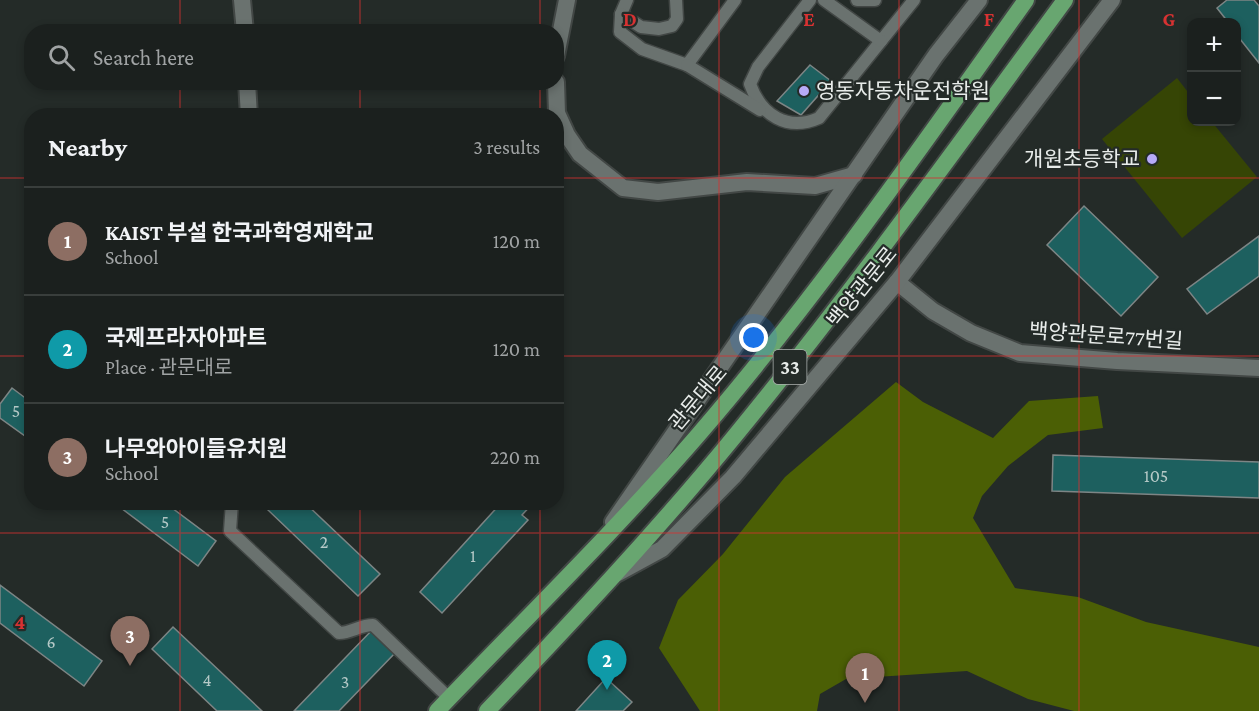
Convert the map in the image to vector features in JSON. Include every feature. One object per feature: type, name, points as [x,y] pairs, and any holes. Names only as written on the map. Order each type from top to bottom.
[{"type":"highway","name":"관문대로","points":[[437,711],[594,549],[699,434],[803,304],[1026,0]]},
{"type":"highway","name":"33","points":[[487,711],[617,573],[732,439],[835,311],[1065,0]]},
{"type":"main road","points":[[242,0],[244,24]]},
{"type":"main road","points":[[562,24],[567,0]]},
{"type":"main road","points":[[594,549],[936,55],[980,0]]},
{"type":"main road","name":"백양관문로","points":[[617,573],[662,549],[733,477],[897,282],[1112,0]]},
{"type":"main road","points":[[247,90],[249,108]]},
{"type":"main road","points":[[556,90],[556,108]]},
{"type":"main road","points":[[564,129],[580,154],[623,188],[658,192],[747,182],[815,186],[854,175]]},
{"type":"main road","name":"백양관문로77번길","points":[[897,282],[933,311],[971,333],[1020,353],[1259,368]]},
{"type":"lane","points":[[627,0],[621,14],[620,32],[642,49],[687,65],[768,114],[789,123],[804,124],[819,118],[914,0]]},
{"type":"lane","points":[[621,14],[641,27],[672,26],[676,19],[676,0]]},
{"type":"lane","points":[[687,65],[735,0]]},
{"type":"lane","points":[[768,114],[754,96],[750,84],[758,67],[810,0]]},
{"type":"lane","points":[[824,0],[881,41]]},
{"type":"lane","points":[[857,0],[875,0]]},
{"type":"lane","points":[[231,510],[230,531],[339,633],[348,633],[357,628],[373,626],[449,698]]},
{"type":"green space","points":[[1177,78],[1187,91],[1187,126],[1215,126],[1257,177],[1182,238],[1102,139]]},
{"type":"green space","points":[[896,382],[923,402],[993,438],[1029,401],[1098,396],[1103,428],[1048,435],[1008,466],[982,496],[973,518],[1015,588],[1078,597],[1146,622],[1259,647],[1259,711],[1074,711],[1028,699],[967,671],[846,679],[820,694],[817,711],[700,711],[659,648],[678,600],[723,554],[785,477]]},
{"type":"building","points":[[1227,0],[1254,0],[1259,6],[1259,63],[1241,40],[1241,18],[1225,18],[1217,8]]},
{"type":"building","name":"영동자동차운전학원","points":[[810,65],[831,81],[801,115],[777,101]]},
{"type":"building","points":[[1084,206],[1158,277],[1121,316],[1047,245]]},
{"type":"building","points":[[1259,236],[1259,276],[1207,314],[1187,289]]},
{"type":"building","points":[[12,388],[24,397],[24,435],[0,418],[0,404]]},
{"type":"building","points":[[1053,455],[1259,462],[1259,498],[1052,491]]},
{"type":"building","points":[[124,510],[175,510],[216,541],[198,566]]},
{"type":"building","points":[[268,510],[312,510],[380,574],[358,596]]},
{"type":"building","points":[[495,510],[527,510],[522,515],[528,520],[442,613],[420,592]]},
{"type":"building","points":[[0,585],[102,661],[84,686],[0,623]]},
{"type":"building","points":[[173,627],[262,711],[217,711],[152,649]]},
{"type":"building","points":[[373,629],[396,652],[339,711],[294,711]]},
{"type":"building","points":[[606,678],[632,702],[623,711],[576,711]]},
{"type":"place","name":"영동자동차운전학원","points":[[804,91]]},
{"type":"place","name":"개원초등학교","points":[[1152,159]]},
{"type":"place","name":"나무와아이들유치원","points":[[130,666]]},
{"type":"place","name":"국제프라자아파트","points":[[607,690]]},
{"type":"place","name":"KAIST 부설 한국과학영재학교","points":[[865,703]]}]
